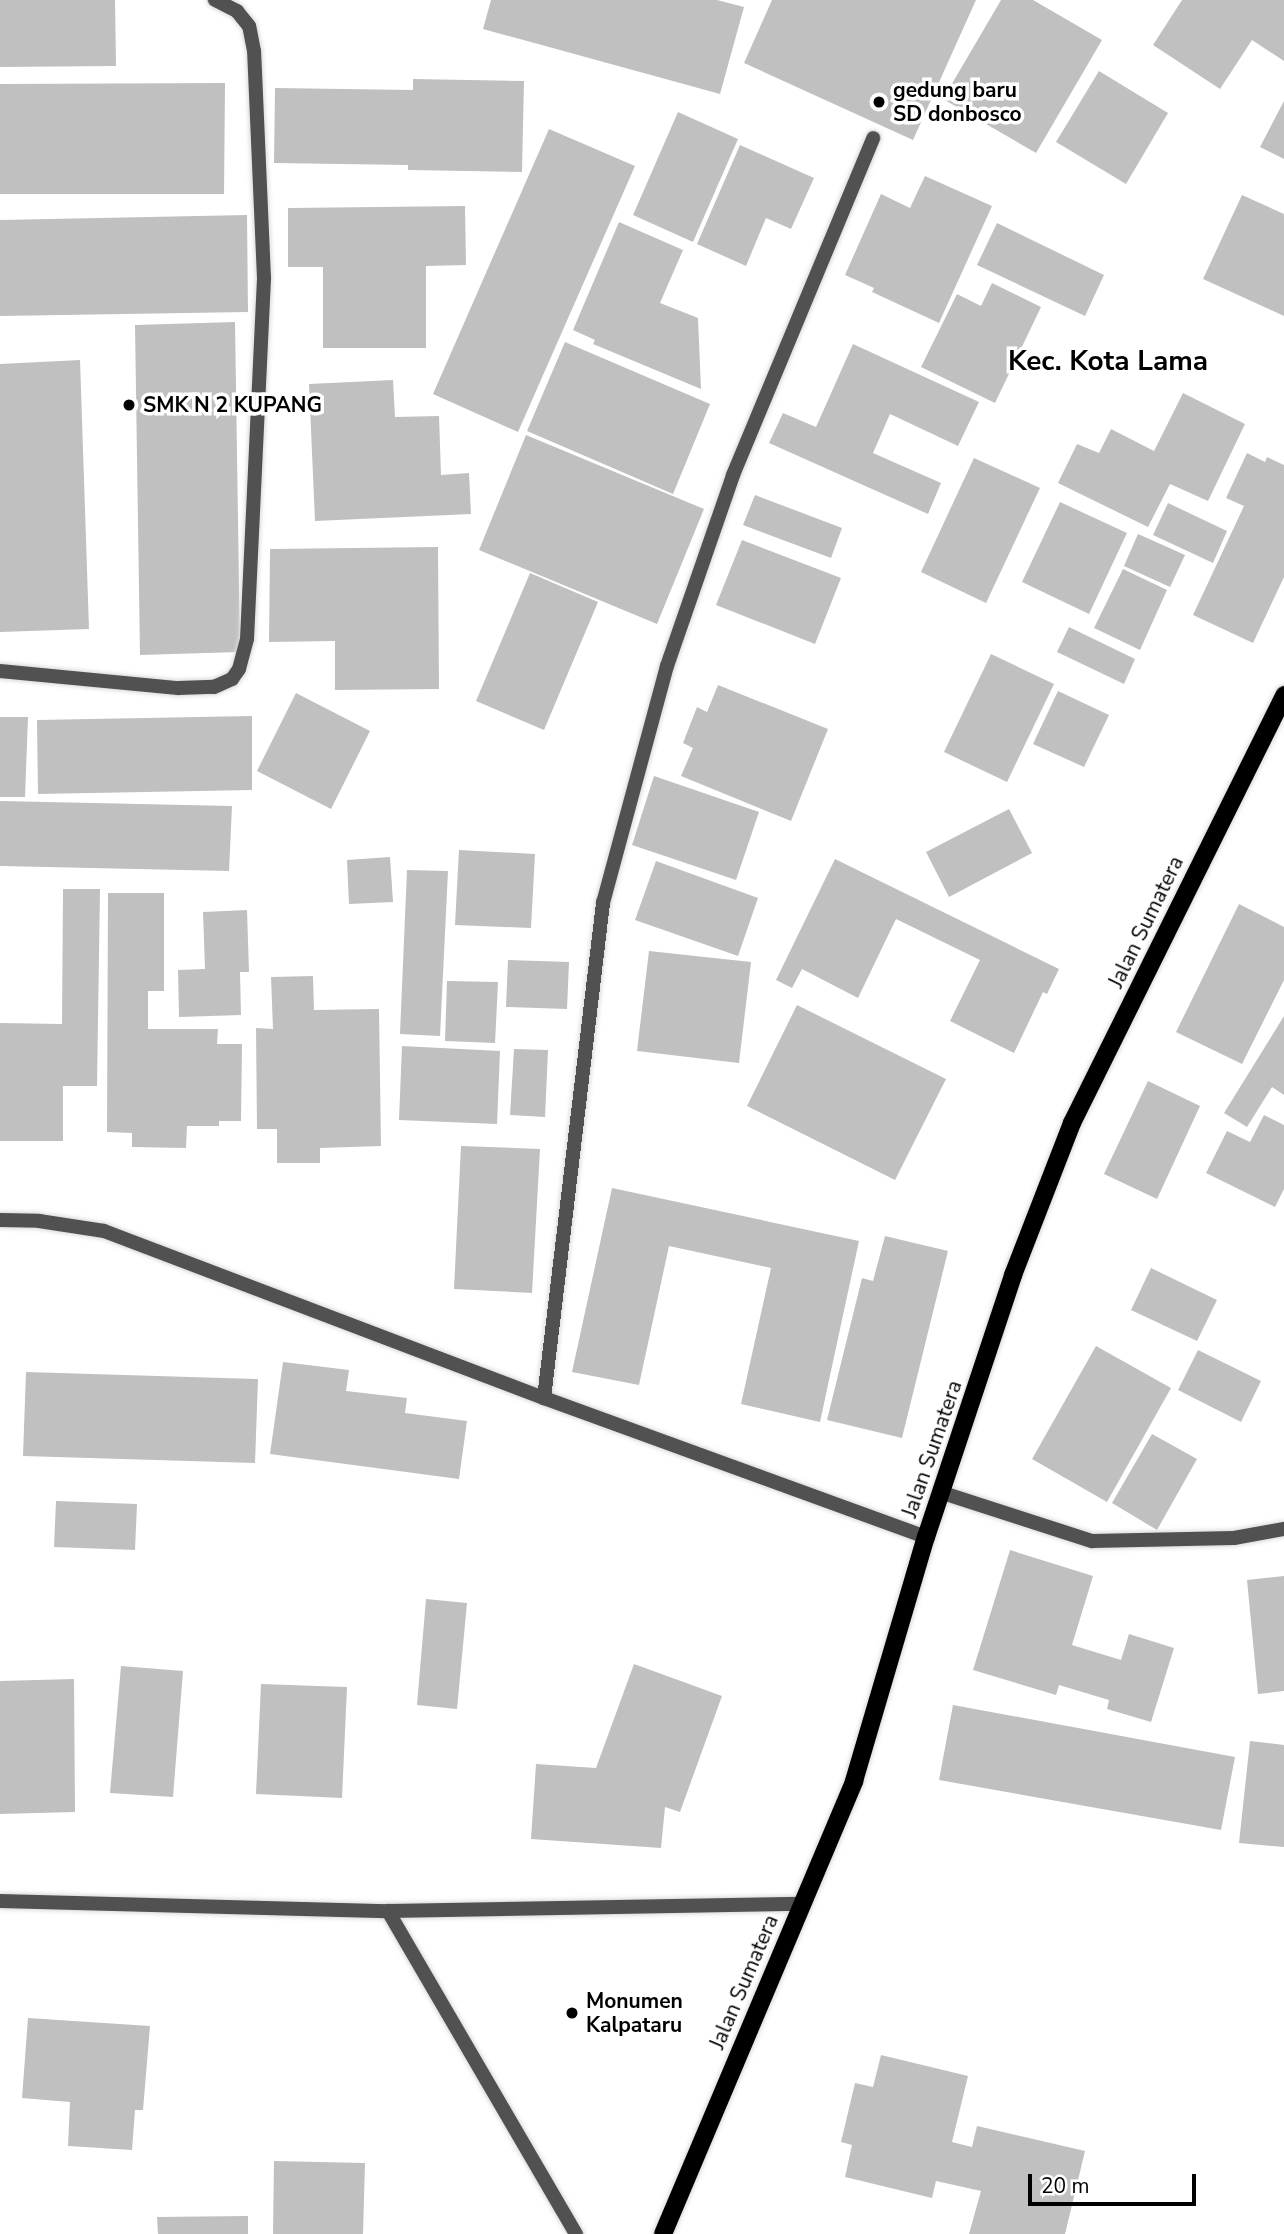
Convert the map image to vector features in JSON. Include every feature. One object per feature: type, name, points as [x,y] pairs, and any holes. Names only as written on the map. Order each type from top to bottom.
[{"type":"main road","name":"Jalan Sumatera","points":[[663,2234],[854,1781],[926,1537],[943,1493],[1013,1275],[1072,1123],[1284,695]]},
{"type":"street","points":[[0,671],[178,688],[214,687],[232,679],[239,669],[247,639],[264,278],[254,51],[250,26],[237,11],[215,0]]},
{"type":"street","points":[[544,1398],[603,903],[667,666],[733,475],[873,138]]},
{"type":"street","points":[[0,1220],[39,1221],[104,1231],[544,1398],[926,1537]]},
{"type":"street","points":[[943,1493],[1092,1541],[1234,1538],[1284,1529]]},
{"type":"street","points":[[0,1901],[388,1911],[802,1904]]},
{"type":"street","points":[[388,1911],[576,2234]]},
{"type":"building","points":[[0,0],[115,0],[116,66],[0,67]]},
{"type":"building","points":[[491,0],[717,0],[744,7],[720,94],[483,29]]},
{"type":"building","name":"gedung baru SD donbosco","points":[[772,0],[976,0],[913,140],[744,63]]},
{"type":"building","points":[[1001,0],[1033,0],[1102,40],[1036,153],[943,99]]},
{"type":"building","points":[[1182,0],[1284,0],[1284,61],[1252,40],[1220,89],[1153,45]]},
{"type":"building","points":[[1099,71],[1168,113],[1126,184],[1056,142]]},
{"type":"building","points":[[413,79],[524,81],[522,172],[408,170],[408,165],[274,163],[275,88],[413,90]]},
{"type":"building","points":[[225,83],[224,194],[0,194],[0,84]]},
{"type":"building","points":[[1284,101],[1284,159],[1260,147]]},
{"type":"building","points":[[678,112],[738,139],[693,242],[633,215]]},
{"type":"building","points":[[549,129],[635,166],[518,432],[433,394]]},
{"type":"building","points":[[740,145],[814,178],[791,229],[766,218],[746,266],[697,244]]},
{"type":"building","points":[[925,176],[992,206],[939,323],[872,292],[874,288],[845,275],[881,194],[910,208]]},
{"type":"building","points":[[1242,195],[1284,214],[1284,316],[1203,279]]},
{"type":"building","points":[[465,206],[466,265],[426,266],[426,348],[323,348],[323,267],[288,267],[288,208]]},
{"type":"building","points":[[247,215],[248,312],[0,316],[0,220]]},
{"type":"building","points":[[619,222],[683,250],[660,303],[698,318],[701,389],[593,344],[595,340],[573,330]]},
{"type":"building","points":[[997,223],[1104,275],[1085,316],[977,265]]},
{"type":"building","points":[[992,283],[1041,307],[995,403],[921,367],[957,294],[981,306]]},
{"type":"building","points":[[235,322],[240,652],[140,655],[135,325]]},
{"type":"building","points":[[565,342],[710,404],[673,494],[527,431]]},
{"type":"building","points":[[853,344],[979,402],[958,446],[890,414],[873,453],[941,483],[928,514],[769,443],[783,413],[816,427]]},
{"type":"building","points":[[80,360],[89,629],[0,632],[0,364]]},
{"type":"building","points":[[393,380],[395,417],[439,416],[441,475],[469,473],[471,514],[315,521],[309,384]]},
{"type":"building","points":[[1183,393],[1245,424],[1208,501],[1170,484],[1148,527],[1058,483],[1077,444],[1099,453],[1111,429],[1154,451]]},
{"type":"building","points":[[526,435],[704,509],[657,624],[479,550]]},
{"type":"building","points":[[1247,453],[1265,462],[1267,457],[1284,465],[1284,577],[1253,643],[1193,615],[1244,506],[1226,498]]},
{"type":"building","points":[[974,458],[1040,488],[986,603],[921,572]]},
{"type":"building","points":[[755,495],[842,528],[831,558],[743,525]]},
{"type":"building","points":[[1060,502],[1127,533],[1089,614],[1022,582]]},
{"type":"building","points":[[1168,503],[1227,531],[1213,563],[1153,535]]},
{"type":"building","points":[[1138,534],[1185,555],[1170,587],[1124,566]]},
{"type":"building","points":[[742,540],[841,578],[815,644],[716,605]]},
{"type":"building","points":[[438,547],[439,689],[335,690],[335,641],[269,642],[270,549]]},
{"type":"building","points":[[1123,569],[1167,590],[1140,650],[1094,628]]},
{"type":"building","points":[[530,573],[598,602],[544,730],[476,701]]},
{"type":"building","points":[[1069,627],[1135,659],[1124,684],[1057,652]]},
{"type":"building","points":[[991,654],[1054,684],[1007,782],[944,752]]},
{"type":"building","points":[[718,685],[828,729],[791,821],[681,776],[693,748],[683,743],[697,707],[707,712]]},
{"type":"building","points":[[1058,691],[1109,715],[1084,767],[1033,744]]},
{"type":"building","points":[[296,693],[370,731],[331,809],[257,771]]},
{"type":"building","points":[[252,716],[252,790],[38,794],[37,720]]},
{"type":"building","points":[[0,717],[28,717],[25,797],[0,797]]},
{"type":"building","points":[[654,776],[759,812],[736,880],[632,845]]},
{"type":"building","points":[[0,801],[232,806],[229,871],[0,866]]},
{"type":"building","points":[[1009,809],[1032,853],[949,897],[926,852]]},
{"type":"building","points":[[459,850],[535,854],[531,928],[455,925]]},
{"type":"building","points":[[390,857],[393,902],[349,904],[347,860]]},
{"type":"building","points":[[835,859],[1059,969],[1047,994],[1043,992],[1014,1053],[950,1021],[980,960],[896,919],[858,998],[802,969],[792,988],[776,980]]},
{"type":"building","points":[[656,861],[758,898],[738,956],[635,920]]},
{"type":"building","points":[[407,870],[448,871],[440,1036],[400,1034]]},
{"type":"building","points":[[63,889],[100,889],[97,1086],[63,1086],[63,1141],[0,1141],[0,1023],[62,1024]]},
{"type":"building","points":[[108,893],[164,893],[164,991],[148,991],[148,1029],[218,1029],[217,1044],[242,1044],[241,1121],[219,1121],[219,1126],[187,1126],[186,1148],[132,1147],[132,1133],[107,1132]]},
{"type":"building","points":[[1239,904],[1284,927],[1284,980],[1242,1064],[1176,1032]]},
{"type":"building","points":[[247,910],[249,972],[240,972],[241,1015],[179,1017],[178,970],[205,969],[203,912]]},
{"type":"building","points":[[649,951],[751,962],[739,1063],[637,1051]]},
{"type":"building","points":[[508,960],[569,962],[567,1009],[506,1007]]},
{"type":"building","points":[[313,976],[314,1010],[379,1009],[381,1146],[320,1148],[320,1163],[277,1163],[277,1129],[257,1129],[256,1028],[273,1029],[271,977]]},
{"type":"building","points":[[447,981],[498,982],[495,1043],[445,1041]]},
{"type":"building","points":[[797,1005],[946,1079],[895,1180],[747,1106]]},
{"type":"building","points":[[1284,1016],[1284,1095],[1272,1087],[1247,1127],[1224,1113]]},
{"type":"building","points":[[402,1046],[500,1051],[497,1124],[399,1120]]},
{"type":"building","points":[[514,1049],[548,1050],[545,1117],[510,1115]]},
{"type":"building","points":[[1148,1081],[1200,1106],[1157,1199],[1104,1174]]},
{"type":"building","points":[[1264,1115],[1284,1125],[1284,1189],[1275,1207],[1206,1173],[1227,1131],[1250,1142]]},
{"type":"building","points":[[461,1146],[540,1149],[532,1293],[454,1289]]},
{"type":"building","points":[[612,1188],[859,1241],[820,1422],[741,1404],[771,1268],[669,1246],[639,1385],[572,1372]]},
{"type":"building","points":[[885,1236],[948,1251],[902,1438],[827,1420],[862,1278],[873,1281]]},
{"type":"building","points":[[1151,1268],[1217,1300],[1197,1341],[1131,1310]]},
{"type":"building","points":[[1096,1346],[1171,1388],[1107,1502],[1032,1459]]},
{"type":"building","points":[[1198,1350],[1261,1381],[1241,1422],[1178,1390]]},
{"type":"building","points":[[283,1362],[349,1370],[346,1391],[407,1398],[405,1413],[467,1421],[459,1479],[270,1454]]},
{"type":"building","points":[[26,1372],[258,1379],[255,1463],[23,1456]]},
{"type":"building","points":[[1152,1434],[1197,1459],[1157,1530],[1112,1503]]},
{"type":"building","points":[[56,1501],[137,1504],[135,1550],[54,1547]]},
{"type":"building","points":[[1010,1550],[1093,1576],[1072,1645],[1121,1660],[1129,1634],[1174,1648],[1151,1722],[1107,1709],[1109,1700],[1059,1685],[1056,1695],[973,1670]]},
{"type":"building","points":[[1284,1576],[1284,1691],[1258,1694],[1247,1580]]},
{"type":"building","points":[[426,1599],[467,1603],[457,1709],[417,1705]]},
{"type":"building","points":[[634,1664],[722,1696],[680,1812],[665,1807],[661,1848],[531,1839],[536,1764],[596,1768]]},
{"type":"building","points":[[121,1666],[183,1671],[173,1797],[110,1793]]},
{"type":"building","points":[[74,1679],[75,1812],[0,1814],[0,1681]]},
{"type":"building","points":[[261,1684],[347,1687],[342,1798],[256,1794]]},
{"type":"building","points":[[953,1705],[1235,1757],[1221,1830],[939,1780]]},
{"type":"building","points":[[1250,1741],[1284,1745],[1284,1847],[1239,1843]]},
{"type":"building","points":[[28,2018],[150,2026],[143,2110],[135,2110],[132,2150],[68,2146],[70,2102],[22,2098]]},
{"type":"building","points":[[881,2055],[968,2076],[952,2142],[972,2147],[977,2126],[1085,2151],[1065,2234],[969,2234],[981,2191],[936,2181],[932,2198],[845,2177],[852,2145],[841,2142],[855,2083],[873,2087]]},
{"type":"building","points":[[274,2161],[365,2163],[363,2234],[273,2234]]},
{"type":"building","points":[[248,2216],[248,2234],[158,2234],[157,2217]]},
{"type":"place","name":"gedung baru SD donbosco","points":[[879,102]]},
{"type":"place","name":"SMK N 2 KUPANG","points":[[129,405]]},
{"type":"place","name":"Monumen Kalpataru","points":[[572,2013]]},
{"type":"district","name":"Kec. Kota Lama","points":[[1108,361]]}]
